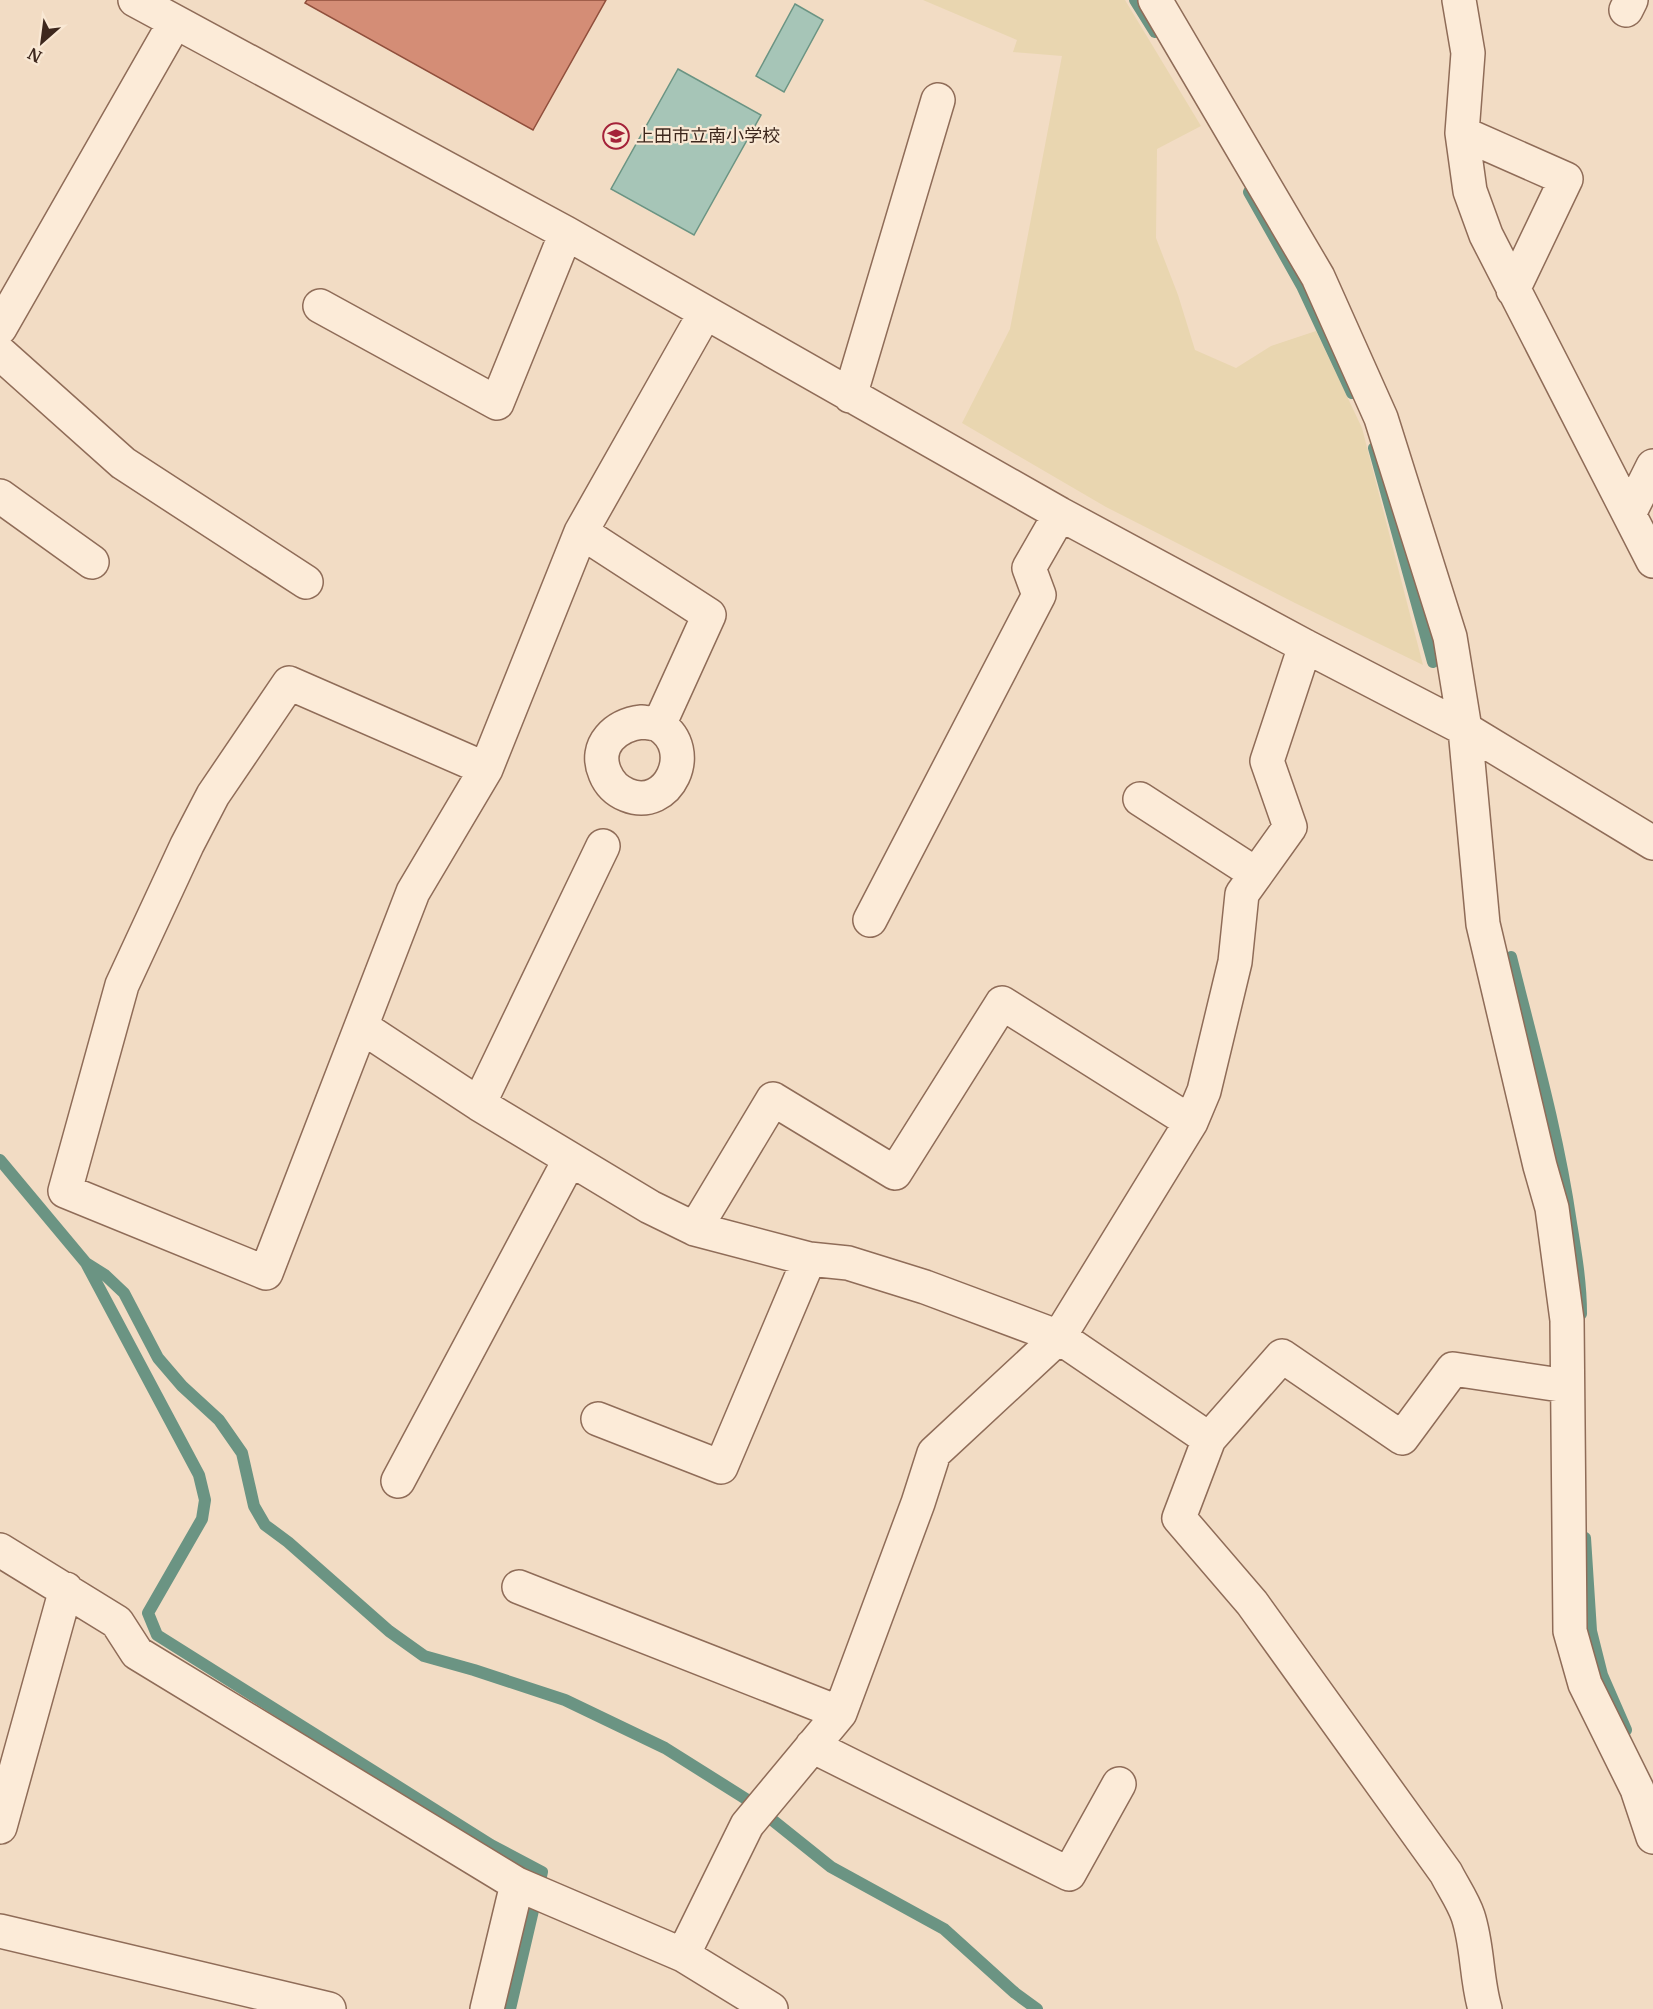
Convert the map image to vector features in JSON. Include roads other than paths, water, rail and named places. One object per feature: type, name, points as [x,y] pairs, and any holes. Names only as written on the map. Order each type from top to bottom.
[{"type":"street","points":[[135,0],[566,233],[1060,514],[1465,729],[1653,843]]},
{"type":"street","points":[[1155,0],[1318,277],[1381,418],[1450,637],[1465,729],[1483,924],[1552,1208],[1567,1320],[1570,1631],[1585,1684],[1637,1789],[1653,1837]]},
{"type":"street","points":[[1459,0],[1468,53],[1462,134],[1470,191],[1486,235],[1513,290],[1653,561]]},
{"type":"street","points":[[0,328],[175,22]]},
{"type":"street","points":[[850,396],[938,100]]},
{"type":"street","points":[[1462,134],[1566,179],[1513,290]]},
{"type":"street","points":[[320,306],[497,403],[566,233]]},
{"type":"street","points":[[486,769],[289,683],[213,795],[187,845],[122,985],[65,1191],[266,1273],[413,892],[486,769],[581,532],[705,313]]},
{"type":"street","points":[[0,354],[123,463],[306,582]]},
{"type":"street","points":[[1629,514],[1653,466]]},
{"type":"street","points":[[0,496],[92,562]]},
{"type":"street","points":[[870,920],[1039,596],[1029,568],[1060,514]]},
{"type":"street","points":[[581,532],[709,615],[659,725]]},
{"type":"street","points":[[683,1955],[759,1810],[840,1713],[918,1503],[934,1453],[1059,1337],[1191,1122],[1204,1091],[1235,962],[1242,894],[1290,827],[1267,761],[1305,646]]},
{"type":"street","points":[[1140,799],[1256,874]]},
{"type":"street","points":[[479,1104],[603,846]]},
{"type":"street","points":[[695,1229],[773,1099],[895,1173],[1002,1003],[1191,1122]]},
{"type":"street","points":[[362,1027],[479,1104],[650,1207],[695,1229],[809,1259],[848,1263],[925,1287],[1059,1337],[1209,1439]]},
{"type":"street","points":[[398,1481],[570,1159]]},
{"type":"street","points":[[598,1419],[721,1467],[809,1259]]},
{"type":"street","points":[[1485,2009],[1480,1995],[1478,1964],[1467,1915],[1446,1873],[1252,1603],[1179,1518],[1209,1439],[1282,1356],[1402,1438],[1453,1369],[1567,1386]]},
{"type":"street","points":[[0,1550],[117,1622],[137,1653],[517,1884],[683,1955],[771,2009]]},
{"type":"street","points":[[519,1587],[840,1713]]},
{"type":"street","points":[[0,1827],[66,1589]]},
{"type":"street","points":[[812,1746],[1069,1874],[1119,1784]]},
{"type":"street","points":[[487,2009],[517,1884]]},
{"type":"street","points":[[0,1931],[329,2009]]},
{"type":"waterway","points":[[1135,0],[1155,32]]},
{"type":"waterway","points":[[1249,192],[1302,286],[1352,393]]},
{"type":"waterway","points":[[1374,448],[1433,662]]},
{"type":"waterway","points":[[1511,957],[1566,1189],[1576,1257],[1581,1314]]},
{"type":"waterway","points":[[0,1160],[86,1263],[199,1475],[205,1500],[202,1519],[148,1613],[157,1635],[491,1845],[542,1872],[510,2009]]},
{"type":"waterway","points":[[86,1263],[105,1275],[124,1293],[158,1358],[182,1386],[219,1420],[242,1453],[254,1506],[265,1525],[288,1542],[389,1631],[424,1656],[565,1700],[665,1748],[746,1799],[831,1867],[944,1929],[1015,1993],[1037,2009]]},
{"type":"waterway","points":[[1585,1538],[1591,1631],[1602,1675],[1626,1730]]},
{"type":"place","name":"上田市立南小学校","points":[[616,136]]}]
